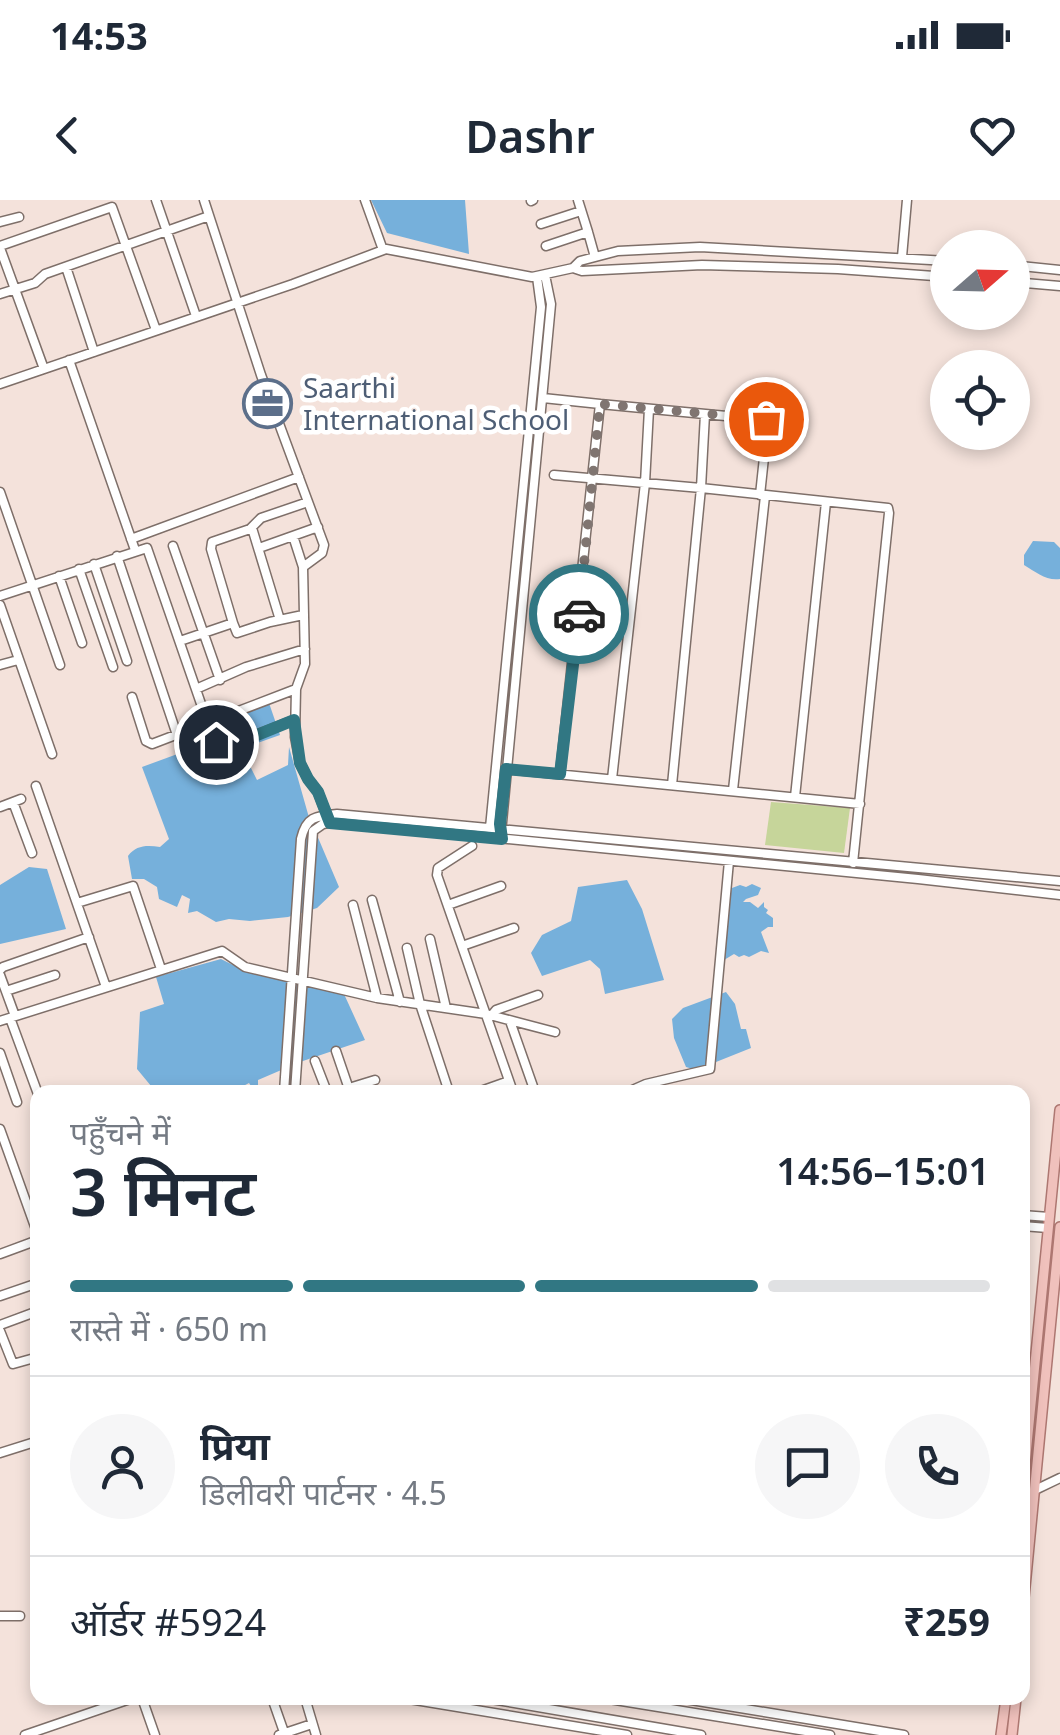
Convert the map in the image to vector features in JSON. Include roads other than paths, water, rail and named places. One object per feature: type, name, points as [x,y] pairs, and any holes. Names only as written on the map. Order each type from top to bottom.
[{"type":"main road","points":[[1030,1415],[1060,1110]]},
{"type":"main road","points":[[1030,1539],[1060,1227]]},
{"type":"main road","points":[[1000,1735],[1005,1705]]},
{"type":"main road","points":[[1012,1735],[1015,1705]]},
{"type":"street","points":[[156,200],[196,316]]},
{"type":"street","points":[[204,200],[324,545],[322,553],[303,567]]},
{"type":"street","points":[[364,200],[383,250]]},
{"type":"street","points":[[578,200],[595,257]]},
{"type":"street","points":[[902,257],[906,200]]},
{"type":"street","points":[[44,369],[0,247],[112,207],[156,330]]},
{"type":"street","points":[[541,224],[581,211]]},
{"type":"street","points":[[0,222],[19,216]]},
{"type":"street","points":[[0,294],[35,283],[45,274],[209,216]]},
{"type":"street","points":[[546,246],[588,232]]},
{"type":"street","points":[[0,384],[390,249],[541,276],[622,250],[700,246],[930,259]]},
{"type":"street","points":[[573,268],[582,271],[702,265],[930,275]]},
{"type":"street","points":[[66,267],[94,352]]},
{"type":"street","points":[[1030,267],[1060,270]]},
{"type":"street","points":[[501,834],[551,304],[541,276]]},
{"type":"street","points":[[490,833],[541,276]]},
{"type":"street","points":[[1030,284],[1060,286]]},
{"type":"street","points":[[70,360],[135,550]]},
{"type":"street","points":[[543,398],[768,420],[734,790]]},
{"type":"street","points":[[560,774],[600,404]]},
{"type":"street","points":[[612,779],[650,409]]},
{"type":"street","points":[[672,785],[706,414]]},
{"type":"street","points":[[554,476],[882,506],[889,510],[853,863]]},
{"type":"street","points":[[131,538],[299,477]]},
{"type":"street","points":[[0,492],[60,665]]},
{"type":"street","points":[[304,615],[238,633],[211,545],[252,528],[261,518],[308,502]]},
{"type":"street","points":[[795,798],[826,502]]},
{"type":"street","points":[[259,548],[318,527]]},
{"type":"street","points":[[252,528],[280,620]]},
{"type":"street","points":[[293,536],[303,567],[305,648],[294,720],[300,763],[318,792],[328,819]]},
{"type":"street","points":[[173,546],[220,680]]},
{"type":"street","points":[[0,596],[144,548],[148,550],[217,746],[222,749],[294,720]]},
{"type":"street","points":[[117,556],[177,736]]},
{"type":"street","points":[[94,564],[127,660]]},
{"type":"street","points":[[79,569],[113,667]]},
{"type":"street","points":[[59,576],[82,643]]},
{"type":"street","points":[[0,605],[52,754]]},
{"type":"street","points":[[180,641],[232,623]]},
{"type":"street","points":[[196,689],[305,648]]},
{"type":"street","points":[[0,666],[18,660]]},
{"type":"street","points":[[132,698],[148,744],[296,689]]},
{"type":"street","points":[[506,769],[860,804]]},
{"type":"street","points":[[36,786],[106,987]]},
{"type":"street","points":[[0,807],[17,801],[32,853]]},
{"type":"street","points":[[295,1085],[312,831],[337,814],[490,833],[1060,881]]},
{"type":"street","points":[[284,1085],[301,839],[309,821],[328,819]]},
{"type":"street","points":[[501,834],[1060,896]]},
{"type":"street","points":[[472,846],[437,872],[510,1085]]},
{"type":"street","points":[[644,1085],[710,1069],[729,862]]},
{"type":"street","points":[[77,903],[133,886],[161,969]]},
{"type":"street","points":[[448,905],[501,886]]},
{"type":"street","points":[[372,900],[400,1002]]},
{"type":"street","points":[[353,905],[377,998]]},
{"type":"street","points":[[462,946],[514,928]]},
{"type":"street","points":[[34,1085],[8,1018],[0,973],[4,966],[88,937]]},
{"type":"street","points":[[430,940],[446,1008]]},
{"type":"street","points":[[406,948],[446,1085]]},
{"type":"street","points":[[8,1018],[222,950],[245,967],[377,998],[488,1015],[555,1032]]},
{"type":"street","points":[[6,991],[55,974]]},
{"type":"street","points":[[488,1015],[538,995]]},
{"type":"street","points":[[510,1021],[533,1085]]},
{"type":"street","points":[[336,1050],[348,1085]]},
{"type":"street","points":[[0,1053],[16,1102]]},
{"type":"street","points":[[315,1062],[324,1085]]},
{"type":"street","points":[[363,1085],[376,1080]]},
{"type":"street","points":[[498,1085],[509,1081]]},
{"type":"street","points":[[0,1129],[30,1214]]},
{"type":"street","points":[[1030,1217],[1049,1223]]},
{"type":"street","points":[[1030,1225],[1049,1223]]},
{"type":"street","points":[[1,1252],[30,1240]]},
{"type":"street","points":[[0,1296],[30,1287]]},
{"type":"street","points":[[30,1315],[0,1328],[14,1364],[30,1359]]},
{"type":"street","points":[[0,1453],[30,1444]]},
{"type":"street","points":[[1035,1490],[1060,1478]]},
{"type":"street","points":[[0,1616],[20,1616]]},
{"type":"street","points":[[25,1735],[97,1705]]},
{"type":"street","points":[[144,1705],[154,1735]]},
{"type":"street","points":[[274,1705],[283,1734],[312,1724]]},
{"type":"street","points":[[307,1705],[316,1735]]},
{"type":"street","points":[[447,1705],[627,1735]]},
{"type":"street","points":[[526,1705],[700,1735]]},
{"type":"street","points":[[646,1705],[830,1735]]},
{"type":"street","points":[[722,1705],[904,1735]]},
{"type":"street","points":[[538,1720],[538,1735]]},
{"type":"water","points":[[371,200],[465,200],[469,254],[387,233]]},
{"type":"water","points":[[1033,541],[1054,542],[1060,548],[1060,579],[1046,577],[1024,565],[1024,555]]},
{"type":"water","points":[[269,703],[280,735],[246,747],[249,764],[257,780],[288,765],[289,747],[308,814],[339,887],[317,908],[288,917],[216,922],[197,911],[188,913],[190,899],[182,895],[177,907],[159,899],[157,887],[144,879],[132,879],[128,856],[131,852],[142,847],[160,847],[169,839],[142,767],[202,745],[198,731]]},
{"type":"water","points":[[29,867],[47,869],[66,929],[0,944],[0,885]]},
{"type":"water","points":[[627,880],[642,909],[664,980],[605,994],[600,969],[590,960],[542,976],[531,953],[542,935],[571,921],[578,887]]},
{"type":"water","points":[[752,884],[761,888],[758,895],[743,902],[758,908],[764,902],[766,913],[773,918],[773,927],[761,932],[769,953],[717,958],[718,933],[732,888]]},
{"type":"water","points":[[221,959],[247,972],[344,994],[365,1040],[300,1062],[258,1080],[258,1085],[150,1085],[137,1069],[140,1012],[164,1004],[156,977]]},
{"type":"water","points":[[726,992],[735,1004],[751,1048],[696,1070],[686,1067],[674,1038],[672,1019],[683,1008]]},
{"type":"place","name":"Saarthi International School","points":[[268,403]]}]
